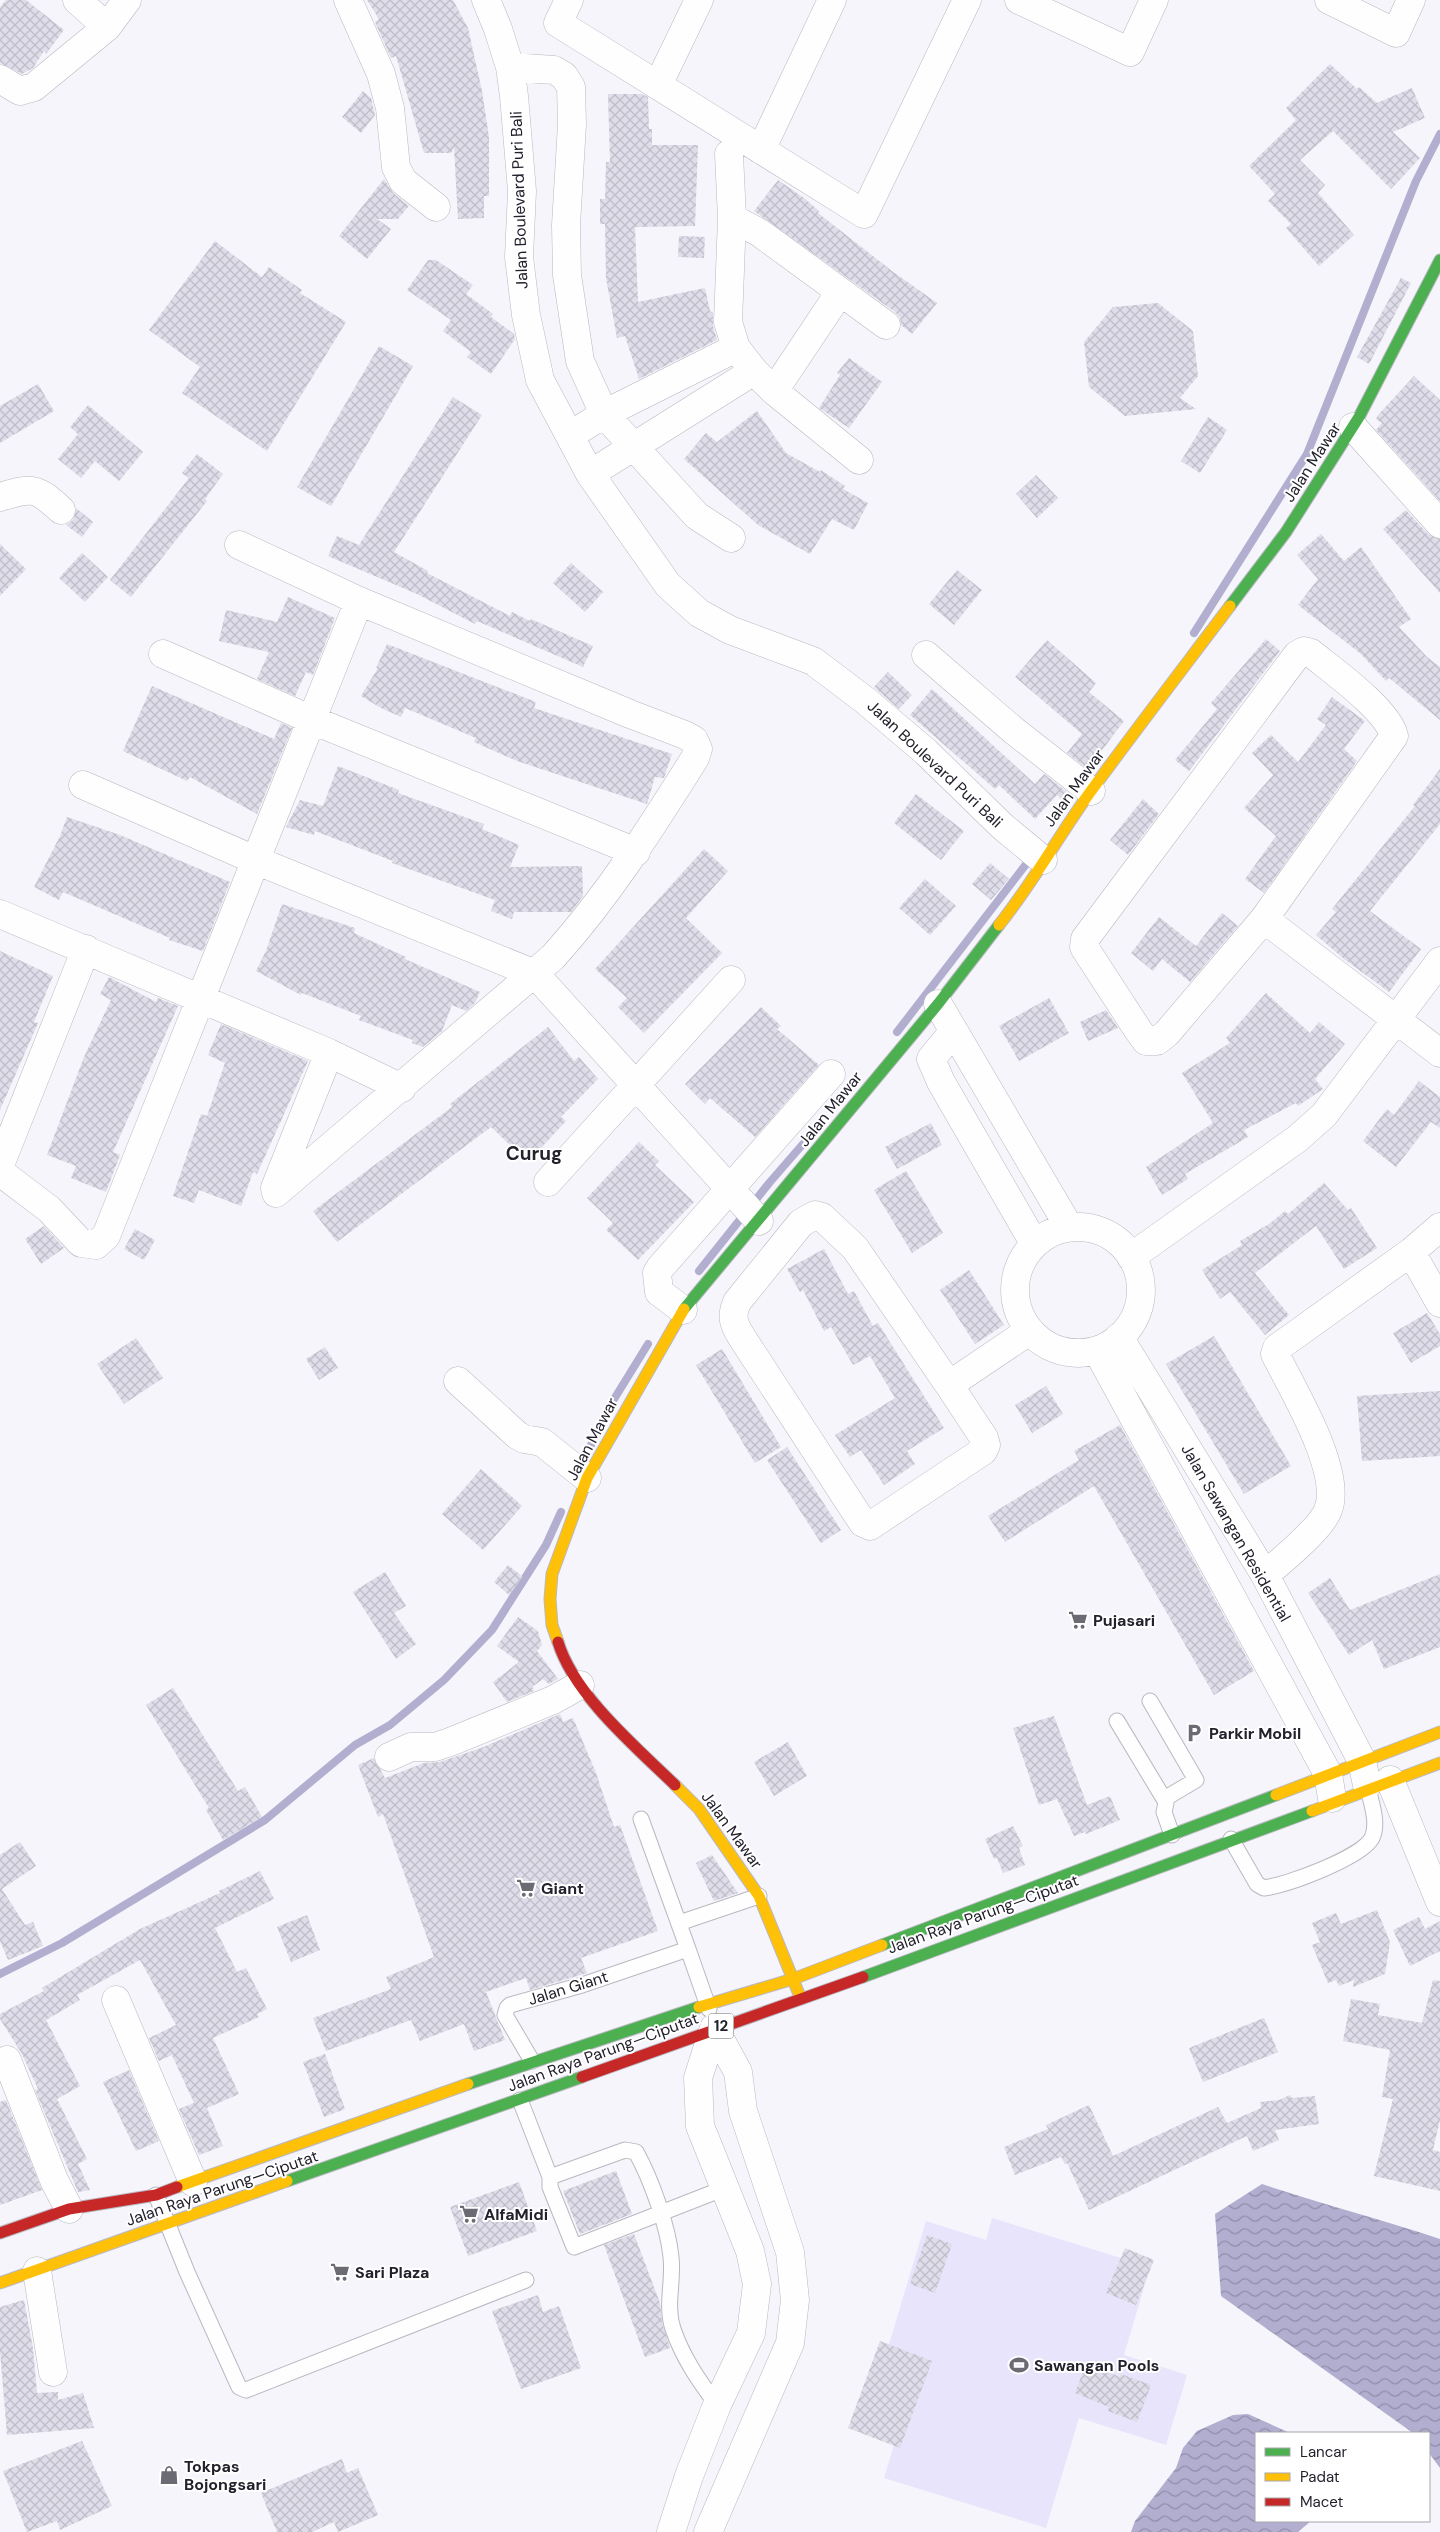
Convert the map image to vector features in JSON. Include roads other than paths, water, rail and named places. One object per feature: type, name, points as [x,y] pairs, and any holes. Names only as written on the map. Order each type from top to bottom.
[{"type":"main road","name":"Jalan Mawar","points":[[801,1999],[759,1896],[699,1809],[619,1730],[580,1685],[559,1647],[552,1625],[550,1599],[552,1574],[584,1476],[674,1303],[745,1207],[834,1095],[938,1004],[1017,903],[1043,860],[1091,792],[1286,532],[1353,427],[1440,260]]},
{"type":"main road","name":"Jalan Raya Parung—Ciputat","points":[[0,2283],[520,2100],[793,1979],[1172,1836],[1440,1732]]},
{"type":"main road","name":"Jalan Raya Parung—Ciputat","points":[[0,2234],[68,2209],[156,2195],[532,2061],[711,2016],[801,1999],[1440,1763]]},
{"type":"street","points":[[77,0],[107,27]]},
{"type":"street","points":[[0,80],[20,91],[34,87],[107,27],[127,0]]},
{"type":"street","points":[[348,0],[381,74],[390,108],[396,167],[403,181],[436,207]]},
{"type":"street","name":"Jalan Boulevard Puri Bali","points":[[486,0],[498,29],[510,67],[520,155],[522,191],[508,252],[526,315],[540,380],[571,435],[590,474],[668,585],[699,614],[730,630],[813,661],[866,701],[926,752],[1002,826],[1043,860]]},
{"type":"street","points":[[569,0],[558,23],[864,214],[967,0]]},
{"type":"street","points":[[658,86],[699,0]]},
{"type":"street","points":[[761,150],[832,0]]},
{"type":"street","points":[[1019,0],[1130,52],[1154,0]]},
{"type":"street","points":[[1329,0],[1396,33],[1412,0]]},
{"type":"street","points":[[510,67],[554,70],[564,76],[571,87],[572,124],[566,225],[567,275],[580,361],[604,414],[698,516],[731,538]]},
{"type":"street","points":[[729,154],[732,218],[728,322],[736,348],[754,371],[774,391],[858,460]]},
{"type":"street","points":[[732,218],[760,233],[886,325]]},
{"type":"street","points":[[774,391],[840,292]]},
{"type":"street","points":[[571,435],[604,414],[736,348]]},
{"type":"street","points":[[590,474],[754,371]]},
{"type":"street","points":[[1353,427],[1440,524]]},
{"type":"street","points":[[0,497],[28,490],[42,493],[61,510]]},
{"type":"street","points":[[239,544],[359,601],[694,740],[698,749],[695,758],[636,852],[582,925],[535,974],[276,1193],[275,1188],[329,1053]]},
{"type":"street","points":[[0,1172],[49,1209],[81,1243],[96,1245],[106,1236],[359,601]]},
{"type":"street","points":[[1304,651],[1311,653],[1381,712],[1392,726],[1394,736],[1264,919],[1167,1033],[1157,1041],[1146,1041],[1084,947],[1085,939],[1297,655],[1304,651]]},
{"type":"street","points":[[163,654],[312,720],[636,852]]},
{"type":"street","points":[[926,655],[1013,730],[1091,792]]},
{"type":"street","points":[[83,785],[256,860],[535,974],[745,1207]]},
{"type":"street","points":[[0,914],[86,949],[201,1001],[329,1053],[402,1088]]},
{"type":"street","points":[[1264,919],[1440,1053]]},
{"type":"street","points":[[0,1165],[86,949]]},
{"type":"street","points":[[1131,1257],[1297,1139],[1324,1115],[1440,961]]},
{"type":"street","points":[[548,1182],[732,980]]},
{"type":"street","points":[[938,1004],[1069,1227]]},
{"type":"street","points":[[954,1031],[931,1059],[941,1082],[1034,1243]]},
{"type":"street","points":[[674,1303],[658,1274],[660,1268],[745,1207],[834,1095]]},
{"type":"street","points":[[815,1215],[822,1217],[856,1248],[949,1385],[984,1438],[986,1445],[983,1451],[870,1526],[863,1523],[733,1324],[732,1313],[736,1302],[801,1223],[815,1215]]},
{"type":"street","points":[[1069,1227],[1088,1227],[1105,1233],[1120,1243],[1131,1257],[1138,1274],[1140,1292],[1137,1309],[1130,1325],[1108,1344],[1078,1353],[1048,1346],[1029,1331],[1015,1302],[1017,1270],[1034,1243],[1050,1232],[1069,1227]]},
{"type":"street","points":[[1265,1575],[1322,1522],[1329,1509],[1332,1485],[1321,1448],[1275,1354],[1277,1348],[1411,1252],[1440,1228]]},
{"type":"street","points":[[1411,1252],[1440,1303]]},
{"type":"street","points":[[949,1385],[1029,1331]]},
{"type":"street","name":"Jalan Sawangan Residential","points":[[1108,1344],[1265,1575],[1362,1761],[1379,1784],[1440,1902]]},
{"type":"street","name":"Jalan Sawangan Residential","points":[[1108,1344],[1328,1774],[1333,1802]]},
{"type":"street","points":[[458,1381],[517,1435],[524,1440],[542,1442],[584,1476]]},
{"type":"street","points":[[389,1757],[411,1747],[435,1747],[450,1742],[553,1700],[580,1685]]},
{"type":"street","points":[[116,2000],[193,2182]]},
{"type":"street","points":[[670,2532],[689,2476],[717,2405],[751,2333],[757,2284],[750,2252],[700,2126],[698,2078],[711,2016]]},
{"type":"street","points":[[708,2532],[790,2343],[795,2300],[790,2252],[743,2111],[738,2072],[711,2016]]},
{"type":"street","points":[[7,2060],[54,2180],[68,2209]]},
{"type":"street","points":[[37,2270],[53,2372]]},
{"type":"street","points":[[689,2476],[725,2492]]},
{"type":"lane","points":[[1150,1701],[1197,1779],[1164,1799]]},
{"type":"lane","points":[[1117,1721],[1164,1799],[1166,1820],[1172,1836]]},
{"type":"lane","points":[[1231,1839],[1257,1884],[1264,1888],[1333,1865],[1360,1850],[1372,1838],[1379,1784]]},
{"type":"lane","points":[[641,1819],[711,2016]]},
{"type":"lane","points":[[679,1923],[759,1896]]},
{"type":"lane","name":"Jalan Giant","points":[[532,2061],[505,2015],[510,2005],[582,1985],[688,1949]]},
{"type":"lane","points":[[520,2100],[550,2177],[550,2187],[574,2247],[725,2188]]},
{"type":"lane","points":[[550,2177],[629,2150],[636,2152],[660,2213],[671,2257],[668,2305],[673,2328],[694,2375],[717,2405]]},
{"type":"lane","points":[[156,2195],[187,2272],[239,2387],[246,2390],[526,2280]]},
{"type":"water","points":[[1262,2184],[1440,2239],[1440,2468],[1430,2454],[1430,2432],[1412,2432],[1221,2296],[1215,2214]]},
{"type":"water","points":[[1248,2414],[1288,2432],[1255,2432],[1255,2522],[1310,2522],[1298,2532],[1131,2532],[1135,2521],[1176,2468],[1183,2448],[1197,2431],[1233,2415]]},
{"type":"waterway","points":[[1194,633],[1307,454],[1416,181],[1440,134]]},
{"type":"waterway","points":[[897,1032],[1027,863]]},
{"type":"waterway","points":[[699,1271],[770,1182],[816,1129]]},
{"type":"waterway","points":[[591,1445],[608,1409],[648,1344]]},
{"type":"waterway","points":[[0,1974],[62,1943],[265,1820],[355,1745],[390,1725],[444,1680],[492,1630],[546,1545],[561,1512]]},
{"type":"place","name":"Pujasari","points":[[1078,1620]]},
{"type":"place","name":"Parkir Mobil","points":[[1194,1733]]},
{"type":"place","name":"Giant","points":[[526,1888]]},
{"type":"place","name":"AlfaMidi","points":[[469,2214]]},
{"type":"place","name":"Sari Plaza","points":[[340,2272]]},
{"type":"place","name":"Sawangan Pools","points":[[1019,2365]]},
{"type":"place","name":"Tokpas Bojongsari","points":[[169,2475]]},
{"type":"district","name":"Curug","points":[[534,1153]]}]
